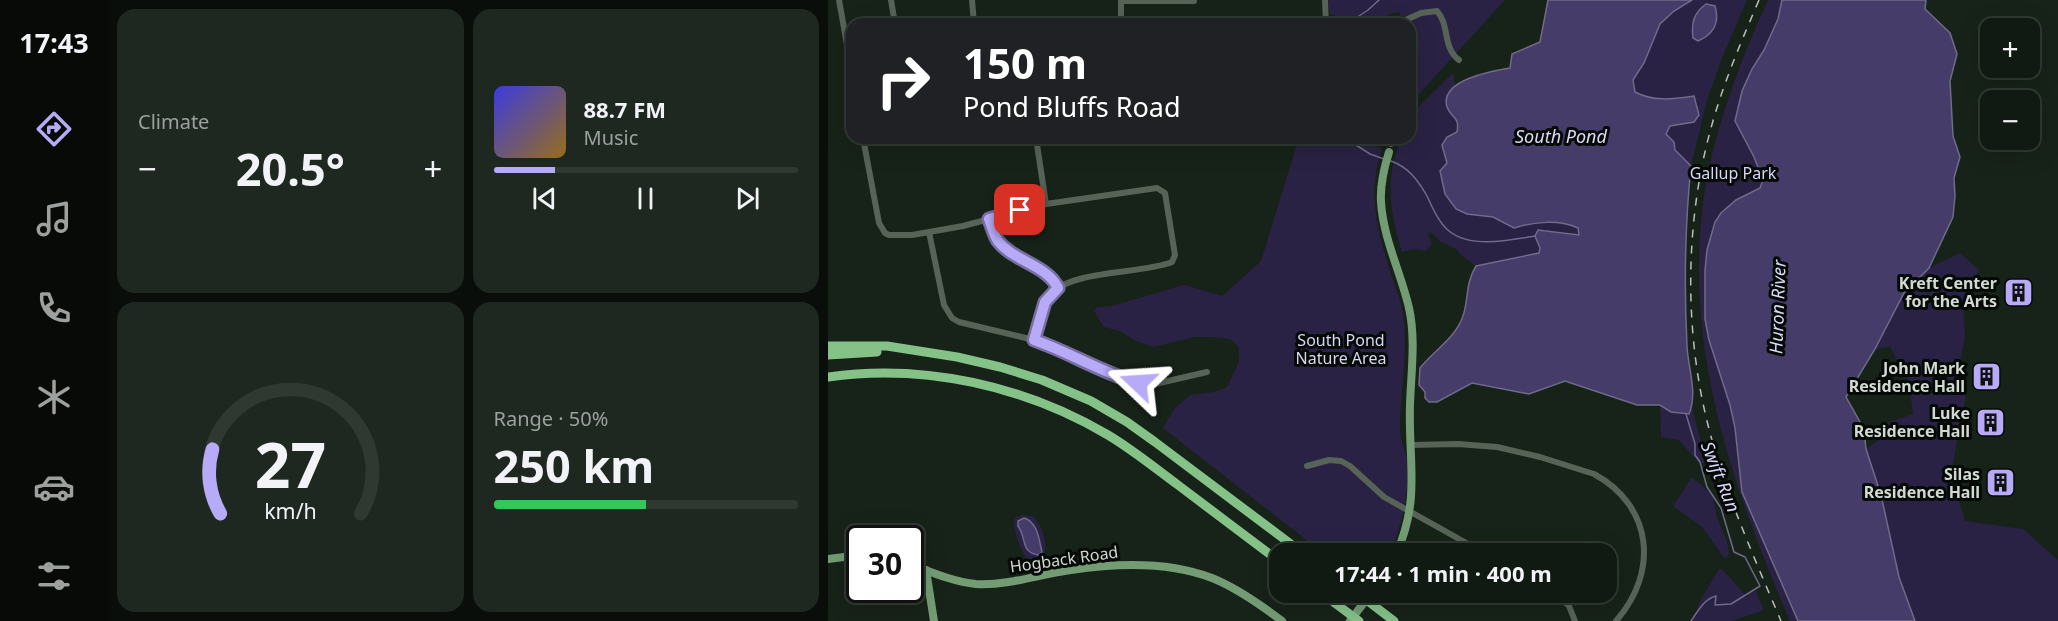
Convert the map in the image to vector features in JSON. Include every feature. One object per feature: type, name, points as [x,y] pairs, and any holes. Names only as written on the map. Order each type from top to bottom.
[{"type":"highway","points":[[828,346],[887,346],[957,357],[1042,380],[1090,401],[1127,422],[1289,543]]},
{"type":"highway","points":[[828,355],[916,352]]},
{"type":"highway","points":[[828,377],[858,374],[915,374],[992,387],[1028,398],[1067,414],[1108,435],[1269,554]]},
{"type":"highway","points":[[828,382],[915,374]]},
{"type":"highway","points":[[1336,603],[1359,621]]},
{"type":"highway","points":[[1369,603],[1394,621]]},
{"type":"main road","points":[[1390,148],[1381,200],[1382,214],[1412,324],[1410,445],[1412,480],[1410,510],[1400,543]]},
{"type":"main road","points":[[828,559],[846,557]]},
{"type":"main road","name":"Hogback Road","points":[[926,570],[978,584],[1101,566],[1166,567],[1213,579],[1282,621]]},
{"type":"main road","points":[[926,570],[934,621]]},
{"type":"main road","points":[[1350,621],[1364,603]]},
{"type":"street","points":[[839,0],[846,39]]},
{"type":"street","points":[[891,0],[894,18]]},
{"type":"street","points":[[972,0],[974,18]]},
{"type":"street","points":[[1121,18],[1121,0],[1194,1]]},
{"type":"street","points":[[1325,0],[1326,18]]},
{"type":"street","points":[[1410,18],[1421,13],[1437,11],[1443,20],[1448,45],[1453,55],[1459,60]]},
{"type":"street","points":[[864,144],[877,212],[882,229],[889,236],[929,232],[1046,204],[1144,189],[1161,189],[1167,198],[1175,255],[1172,262],[1082,279],[1058,288],[1045,302],[1034,340]]},
{"type":"street","points":[[1037,144],[1046,204]]},
{"type":"street","points":[[1384,144],[1390,148]]},
{"type":"street","points":[[989,219],[994,235],[1005,249],[1052,279],[1058,288]]},
{"type":"street","points":[[929,232],[944,305],[952,318],[967,325],[1034,340],[1063,350],[1123,379],[1138,383],[1155,384],[1207,372]]},
{"type":"street","points":[[1410,445],[1458,444],[1515,451],[1594,474],[1606,480],[1619,492],[1639,520],[1644,550],[1639,584],[1617,621]]},
{"type":"street","points":[[1307,466],[1329,460],[1341,461],[1350,466],[1384,497],[1467,543]]},
{"type":"street","points":[[1566,603],[1575,621]]},
{"type":"green space","points":[[1328,0],[1505,0],[1416,97],[1416,18],[1401,18],[1399,12],[1388,15],[1386,18],[1347,18],[1330,15]]},
{"type":"green space","points":[[1692,0],[1747,0],[1707,100],[1691,166],[1674,149],[1666,135],[1670,126],[1694,122],[1694,96],[1664,98],[1642,95],[1635,92],[1633,80],[1644,63],[1660,24],[1674,11]],"holes":[[[1697,11],[1717,13],[1717,23],[1713,32],[1692,31]]]},
{"type":"green space","name":"Gallup Park","points":[[1768,0],[1782,0],[1778,19],[1742,91],[1735,121],[1763,180],[1760,188],[1749,194],[1715,222],[1707,250],[1705,319],[1735,428],[1742,492],[1798,621],[1790,621],[1787,614],[1745,506],[1727,451],[1713,396],[1704,340],[1699,283],[1701,226],[1714,146],[1734,82]]},
{"type":"green space","points":[[1453,73],[1455,86],[1449,91],[1449,111],[1458,125],[1458,132],[1454,135],[1467,214],[1493,217],[1514,228],[1538,223],[1563,223],[1578,228],[1579,235],[1553,231],[1540,248],[1539,253],[1476,266],[1456,249],[1441,242],[1431,232],[1428,234],[1432,244],[1426,251],[1415,249],[1402,252],[1394,224],[1391,181],[1399,144],[1416,144],[1416,112]]},
{"type":"green space","name":"South Pond Nature Area","points":[[1297,144],[1372,144],[1382,149],[1375,181],[1376,212],[1405,328],[1400,428],[1407,459],[1408,483],[1402,519],[1394,543],[1310,543],[1163,428],[1175,408],[1190,395],[1214,392],[1227,387],[1239,361],[1239,347],[1230,339],[1194,337],[1153,347],[1136,341],[1120,331],[1104,327],[1094,311],[1097,307],[1112,306],[1184,285],[1222,296],[1261,261]]},
{"type":"green space","points":[[1960,253],[1979,270],[1963,303],[1965,337],[1957,378],[1966,396],[1951,473],[1965,521],[2023,529],[2058,560],[2058,621],[1915,621],[1899,577],[1881,495],[1866,449],[1884,436],[1887,423],[1913,414],[1909,382],[1890,347],[1875,349],[1904,293],[1929,268]]},
{"type":"green space","points":[[1660,405],[1667,410],[1685,414],[1689,414],[1692,406],[1706,464],[1697,461],[1679,440],[1661,437]]},
{"type":"green space","points":[[1692,477],[1712,495],[1718,520],[1727,541],[1729,554],[1725,559],[1702,527],[1673,506]]},
{"type":"green space","points":[[1022,515],[1033,516],[1037,520],[1045,543],[1042,559],[1030,562],[1027,559],[1016,534],[1015,518]],"holes":[[[1021,519],[1029,520],[1035,527],[1042,552],[1025,547]]]},
{"type":"green space","points":[[1719,569],[1722,569],[1747,597],[1749,593],[1756,591],[1764,610],[1731,621],[1691,621],[1696,616],[1699,603]]},
{"type":"water","name":"South Pond","points":[[1548,0],[1692,0],[1674,11],[1660,24],[1644,63],[1633,80],[1635,92],[1649,97],[1671,99],[1694,96],[1699,115],[1694,122],[1670,126],[1666,134],[1674,142],[1675,150],[1691,166],[1685,278],[1687,346],[1693,389],[1689,414],[1671,412],[1660,405],[1637,405],[1565,381],[1529,394],[1472,383],[1437,402],[1429,402],[1419,385],[1420,368],[1450,338],[1463,316],[1470,279],[1476,266],[1539,253],[1540,248],[1535,236],[1538,230],[1579,235],[1578,228],[1563,223],[1538,223],[1514,228],[1493,217],[1467,214],[1456,209],[1445,194],[1440,171],[1447,163],[1442,145],[1447,137],[1457,132],[1458,127],[1447,107],[1447,98],[1451,90],[1469,78],[1510,68],[1512,54],[1540,42]]},
{"type":"water","name":"Huron River","points":[[1782,0],[1926,0],[1925,9],[1950,33],[1957,54],[1950,81],[1953,136],[1960,157],[1954,178],[1953,217],[1929,268],[1904,293],[1875,349],[1846,397],[1864,429],[1866,449],[1881,495],[1899,577],[1915,621],[1798,621],[1742,492],[1735,428],[1709,340],[1705,319],[1707,250],[1715,222],[1721,213],[1736,200],[1760,188],[1763,180],[1735,121],[1742,91],[1778,19]]},
{"type":"water","points":[[1706,4],[1715,6],[1716,23],[1708,35],[1698,41],[1693,38],[1692,27],[1696,14]]},
{"type":"water","points":[[1024,518],[1032,523],[1037,532],[1042,552],[1038,555],[1026,548],[1018,526],[1018,521]]},
{"type":"waterway","points":[[1356,18],[1379,0]]},
{"type":"waterway","points":[[1354,144],[1370,154],[1384,159]]},
{"type":"waterway","points":[[1391,161],[1403,167],[1416,179],[1442,224],[1458,237],[1491,242],[1535,236]]},
{"type":"waterway","name":"Swift Run","points":[[1686,414],[1695,444],[1695,455],[1700,462],[1707,487],[1721,508],[1734,552],[1745,557],[1760,586],[1731,604],[1715,605],[1716,596],[1708,600],[1691,621]]},
{"type":"railway","points":[[1759,0],[1721,95],[1702,164],[1692,238],[1692,314],[1700,389],[1715,450],[1741,524],[1781,621]]},
{"type":"place","name":"Kreft Center for the Arts","points":[[2018,292]]},
{"type":"place","name":"John Mark Residence Hall","points":[[1986,377]]},
{"type":"place","name":"Luke Residence Hall","points":[[1991,422]]},
{"type":"place","name":"Silas Residence Hall","points":[[2001,483]]},
{"type":"route","points":[[1020,210],[989,219],[994,235],[1005,249],[1052,279],[1058,288],[1045,302],[1034,340],[1063,350],[1123,379],[1138,383]]}]
